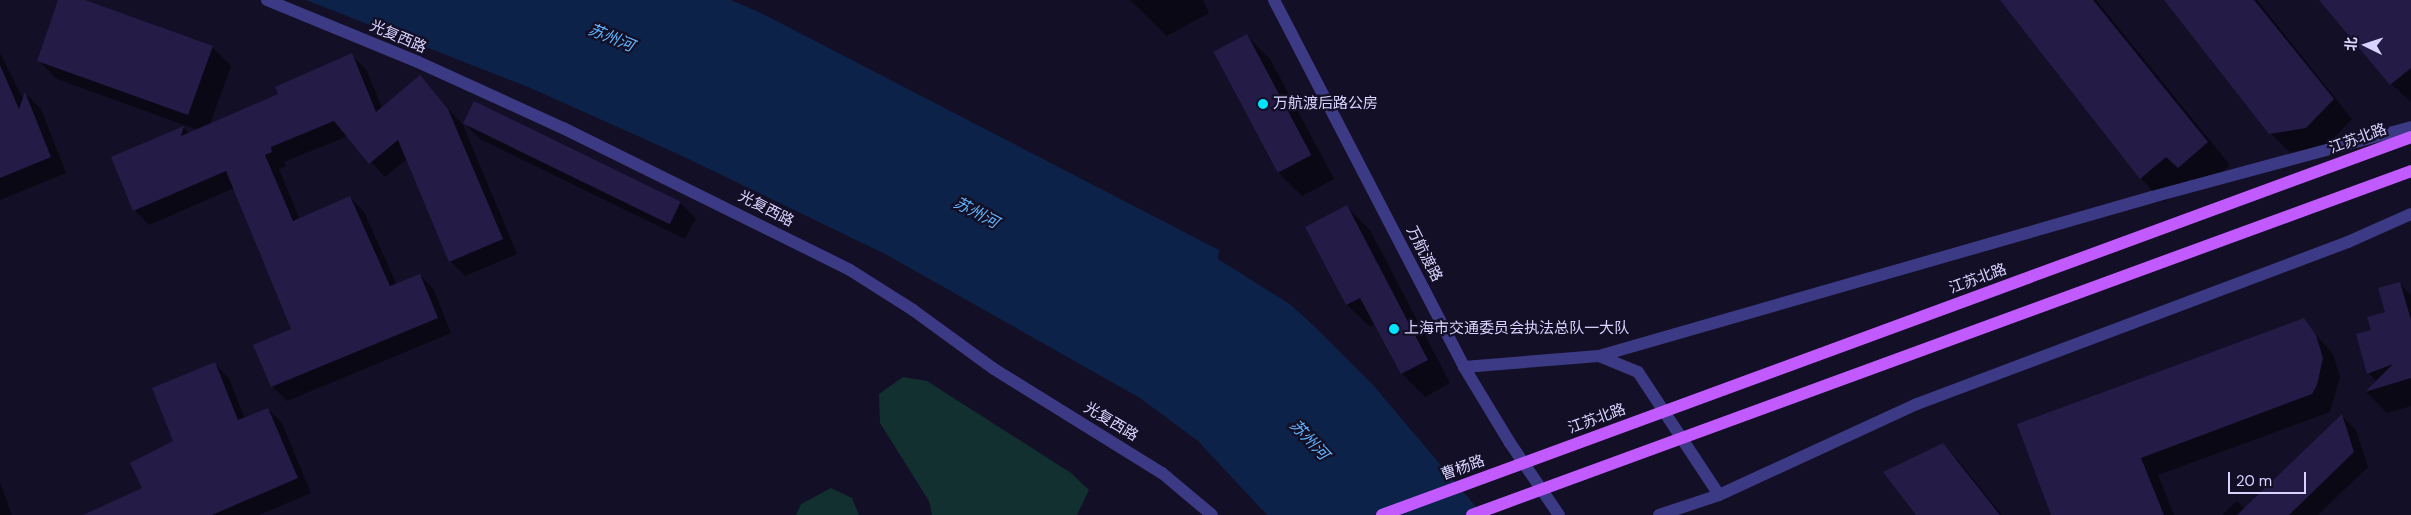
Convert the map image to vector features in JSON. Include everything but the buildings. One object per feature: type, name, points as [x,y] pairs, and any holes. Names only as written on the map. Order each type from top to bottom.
[{"type":"main road","name":"江苏北路","points":[[1555,452],[2411,137]]},
{"type":"main road","points":[[1472,515],[2411,171]]},
{"type":"main road","name":"曹杨路","points":[[1382,515],[1555,452]]},
{"type":"street","name":"光复西路","points":[[267,0],[418,62],[563,128],[850,270],[905,305],[994,369],[1162,473],[1212,515]]},
{"type":"street","name":"万航渡路","points":[[1274,0],[1464,367],[1510,443],[1559,515]]},
{"type":"street","points":[[1464,367],[1599,356],[2152,197],[2411,127]]},
{"type":"street","points":[[1659,515],[1719,495],[1917,404],[2348,242],[2411,214]]},
{"type":"street","points":[[1599,356],[1638,372],[1719,495]]},
{"type":"green space","points":[[903,377],[927,381],[1071,473],[1089,490],[1077,515],[932,515],[929,501],[880,423],[879,394]]},
{"type":"green space","points":[[831,488],[852,498],[859,515],[796,515],[801,504]]},
{"type":"water","name":"苏州河","points":[[306,0],[731,0],[761,13],[1219,250],[1218,259],[1291,305],[1373,385],[1483,515],[1267,515],[1198,441],[1140,398],[887,255],[678,154],[528,87]]},
{"type":"place","name":"万航渡后路公房","points":[[1263,104]]},
{"type":"place","name":"上海市交通委员会执法总队一大队","points":[[1394,329]]}]
